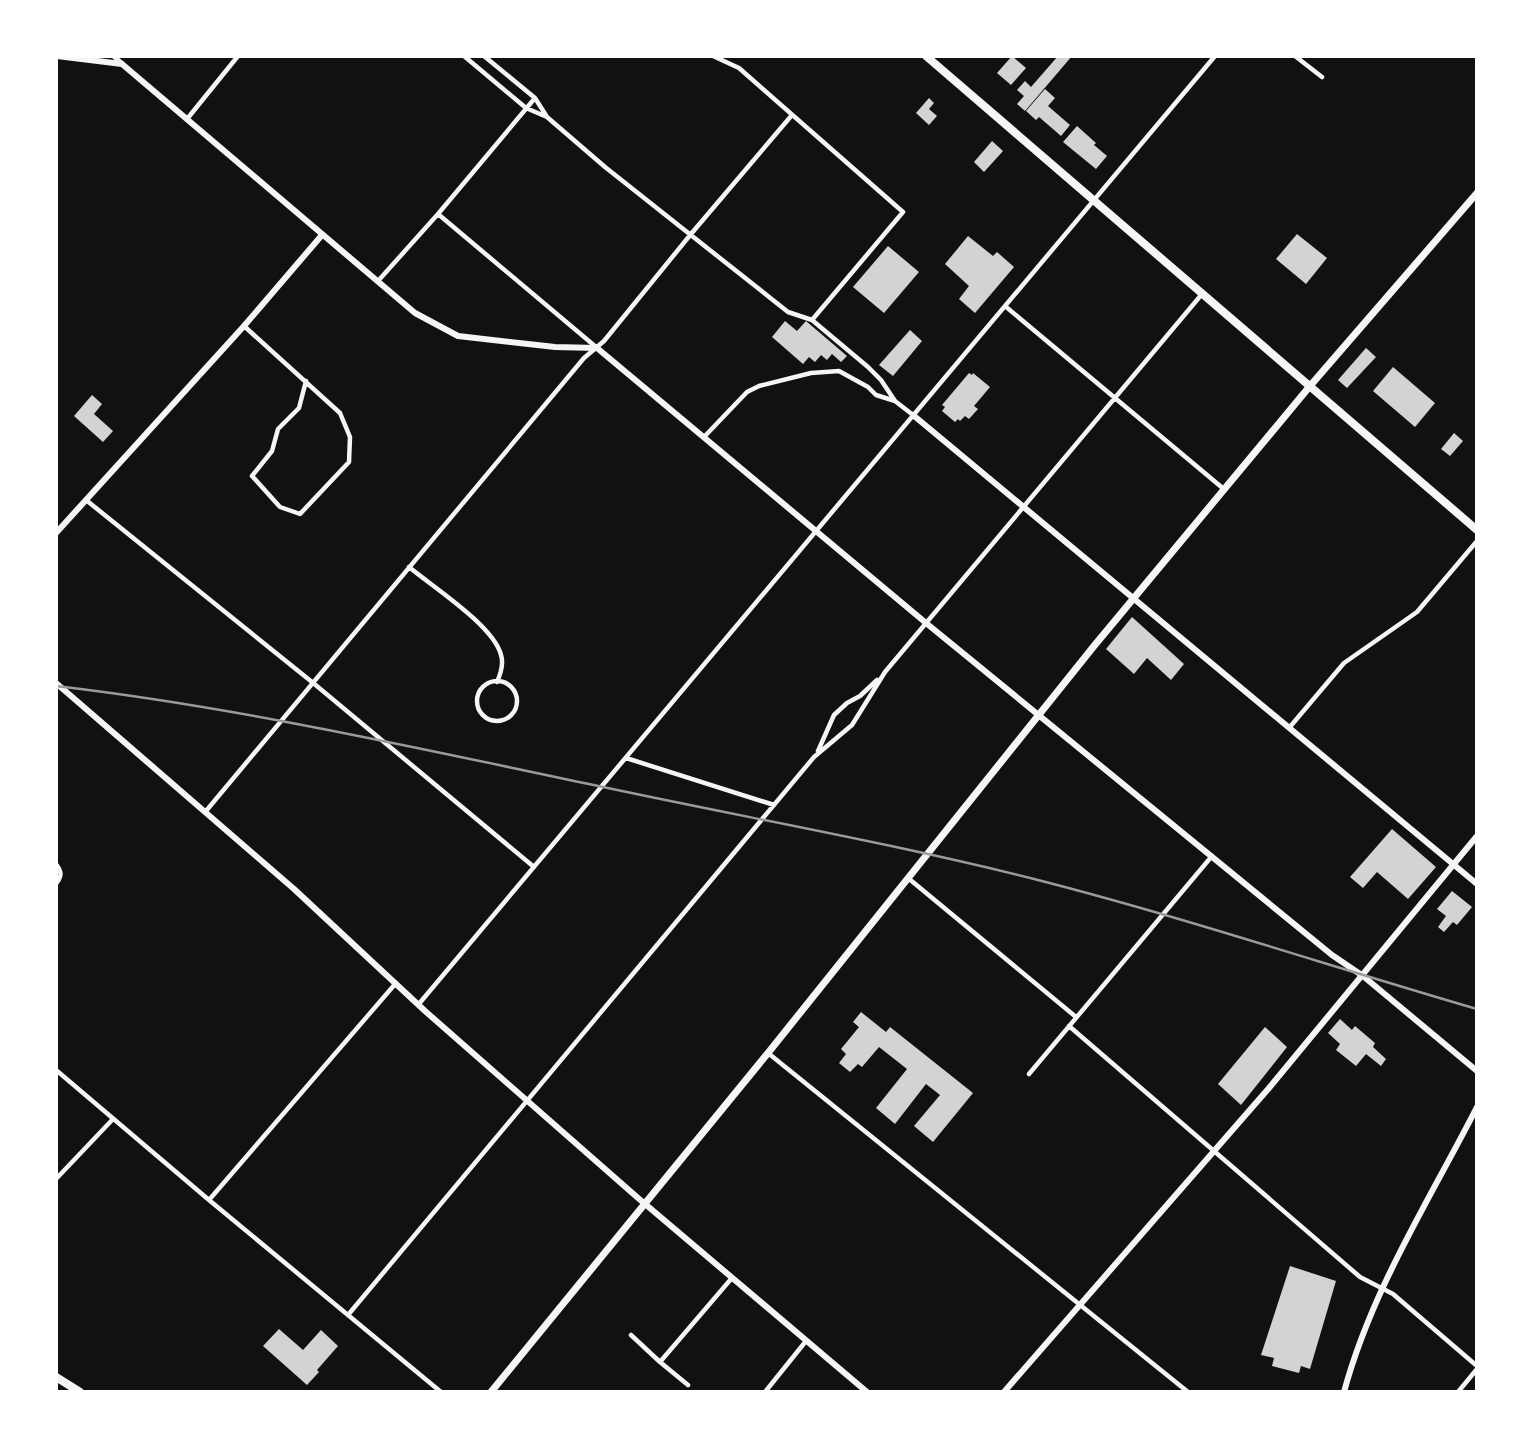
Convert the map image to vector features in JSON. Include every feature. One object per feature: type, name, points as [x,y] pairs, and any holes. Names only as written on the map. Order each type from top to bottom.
[{"type":"main road","points":[[926,56],[1477,530]]},
{"type":"main road","points":[[491,1392],[768,1054],[1133,599],[1310,386],[1477,193]]},
{"type":"main road","points":[[56,1377],[80,1392]]},
{"type":"street","points":[[57,56],[122,64]]},
{"type":"street","points":[[113,56],[415,313],[458,336],[555,347],[597,348]]},
{"type":"street","points":[[187,119],[238,56]]},
{"type":"street","points":[[464,56],[526,108],[547,117]]},
{"type":"street","points":[[484,56],[535,98],[547,117],[605,167],[788,312],[812,320],[881,380],[895,401],[1477,884]]},
{"type":"street","points":[[713,56],[739,68],[903,212],[812,320]]},
{"type":"street","points":[[418,1005],[1215,56]]},
{"type":"street","points":[[1294,56],[1322,77]]},
{"type":"street","points":[[378,281],[535,98]]},
{"type":"street","points":[[206,811],[584,358],[597,348],[792,115]]},
{"type":"street","points":[[438,214],[818,531],[925,625],[1039,714],[1477,1071]]},
{"type":"street","points":[[56,533],[244,326],[322,235]]},
{"type":"street","points":[[348,1315],[814,757],[849,728],[886,672],[1203,293]]},
{"type":"street","points":[[1005,306],[1225,490]]},
{"type":"street","points":[[244,326],[306,381],[340,413],[350,437],[349,462],[300,514],[280,507],[252,476],[272,451],[278,429],[299,408],[306,381]]},
{"type":"street","points":[[704,437],[735,402],[759,386],[831,370],[848,375],[876,395],[895,401]]},
{"type":"street","points":[[868,387],[871,381],[877,378]]},
{"type":"street","points":[[86,500],[312,682],[534,867]]},
{"type":"street","points":[[1289,729],[1344,663],[1417,612],[1477,541]]},
{"type":"street","points":[[409,568],[492,636],[502,656],[501,672],[497,681],[480,690],[477,703],[482,715],[494,721],[507,719],[512,715],[517,703],[514,691],[504,682],[497,681]]},
{"type":"street","points":[[814,757],[834,715],[886,672]]},
{"type":"street","points":[[56,683],[295,889],[418,1005],[645,1204],[867,1392]]},
{"type":"street","points":[[851,701],[859,704],[861,710]]},
{"type":"street","points":[[828,732],[836,737]]},
{"type":"street","points":[[626,758],[774,805]]},
{"type":"street","points":[[1004,1392],[1363,976],[1477,836]]},
{"type":"street","points":[[1029,1074],[1212,856]]},
{"type":"street","points":[[56,864],[61,877],[56,884]]},
{"type":"street","points":[[908,878],[1076,1017]]},
{"type":"street","points":[[209,1200],[396,983]]},
{"type":"street","points":[[1069,1026],[1360,1277],[1393,1294],[1477,1367],[1458,1392]]},
{"type":"street","points":[[768,1054],[1188,1392]]},
{"type":"street","points":[[56,1070],[441,1392]]},
{"type":"street","points":[[1344,1392],[1380,1288],[1477,1107]]},
{"type":"street","points":[[56,1179],[113,1119]]},
{"type":"street","points":[[660,1362],[732,1279]]},
{"type":"street","points":[[631,1335],[688,1385]]},
{"type":"street","points":[[765,1392],[806,1341]]},
{"type":"building","points":[[1012,56],[1026,68],[1011,85],[997,73]]},
{"type":"building","points":[[1058,56],[1072,56],[1025,111],[1017,104],[1024,96],[1017,90],[1025,81],[1031,87]]},
{"type":"building","points":[[1045,89],[1055,98],[1048,106],[1070,125],[1061,136],[1039,117],[1036,120],[1026,111]]},
{"type":"building","points":[[929,98],[934,103],[929,109],[937,116],[929,125],[916,113]]},
{"type":"building","points":[[1077,126],[1107,156],[1096,169],[1063,142]]},
{"type":"building","points":[[992,141],[1003,151],[984,172],[974,162]]},
{"type":"building","points":[[1297,234],[1327,258],[1306,284],[1276,259]]},
{"type":"building","points":[[968,236],[993,256],[997,252],[1014,267],[975,313],[959,299],[969,286],[945,264]]},
{"type":"building","points":[[888,246],[919,272],[884,313],[853,287]]},
{"type":"building","points":[[785,321],[797,331],[806,321],[847,356],[841,362],[832,354],[827,360],[821,355],[815,362],[809,357],[803,364],[772,337]]},
{"type":"building","points":[[910,330],[922,341],[893,376],[879,365]]},
{"type":"building","points":[[1366,348],[1376,357],[1347,388],[1338,380]]},
{"type":"building","points":[[1393,367],[1435,403],[1415,427],[1373,391]]},
{"type":"building","points":[[969,373],[973,373],[990,387],[974,406],[978,409],[969,419],[965,416],[955,422],[942,411],[945,407],[942,405]]},
{"type":"building","points":[[92,395],[102,404],[94,414],[113,431],[103,442],[74,416]]},
{"type":"building","points":[[1454,433],[1463,441],[1450,456],[1441,449]]},
{"type":"building","points":[[1132,617],[1184,664],[1171,680],[1147,658],[1134,674],[1106,649]]},
{"type":"building","points":[[1392,829],[1436,867],[1408,899],[1377,872],[1363,888],[1350,877]]},
{"type":"building","points":[[1452,891],[1472,907],[1457,925],[1453,922],[1444,932],[1438,927],[1446,916],[1437,909]]},
{"type":"building","points":[[861,1012],[886,1032],[890,1027],[973,1093],[933,1142],[914,1126],[940,1095],[926,1084],[895,1124],[876,1108],[907,1069],[879,1047],[862,1067],[858,1064],[850,1072],[839,1063],[846,1054],[841,1049],[859,1027],[853,1022]]},
{"type":"building","points":[[1340,1019],[1352,1030],[1355,1026],[1375,1043],[1373,1047],[1386,1059],[1381,1066],[1366,1054],[1356,1066],[1336,1050],[1340,1044],[1328,1033]]},
{"type":"building","points":[[1265,1027],[1287,1047],[1241,1105],[1218,1084]]},
{"type":"building","points":[[1290,1266],[1336,1281],[1310,1369],[1301,1366],[1299,1373],[1272,1366],[1274,1358],[1261,1355]]},
{"type":"building","points":[[279,1329],[303,1350],[321,1330],[338,1346],[307,1385],[263,1346]]},
{"type":"railway","points":[[56,686],[190,705],[324,729],[979,866],[1145,909],[1477,1009]]}]
